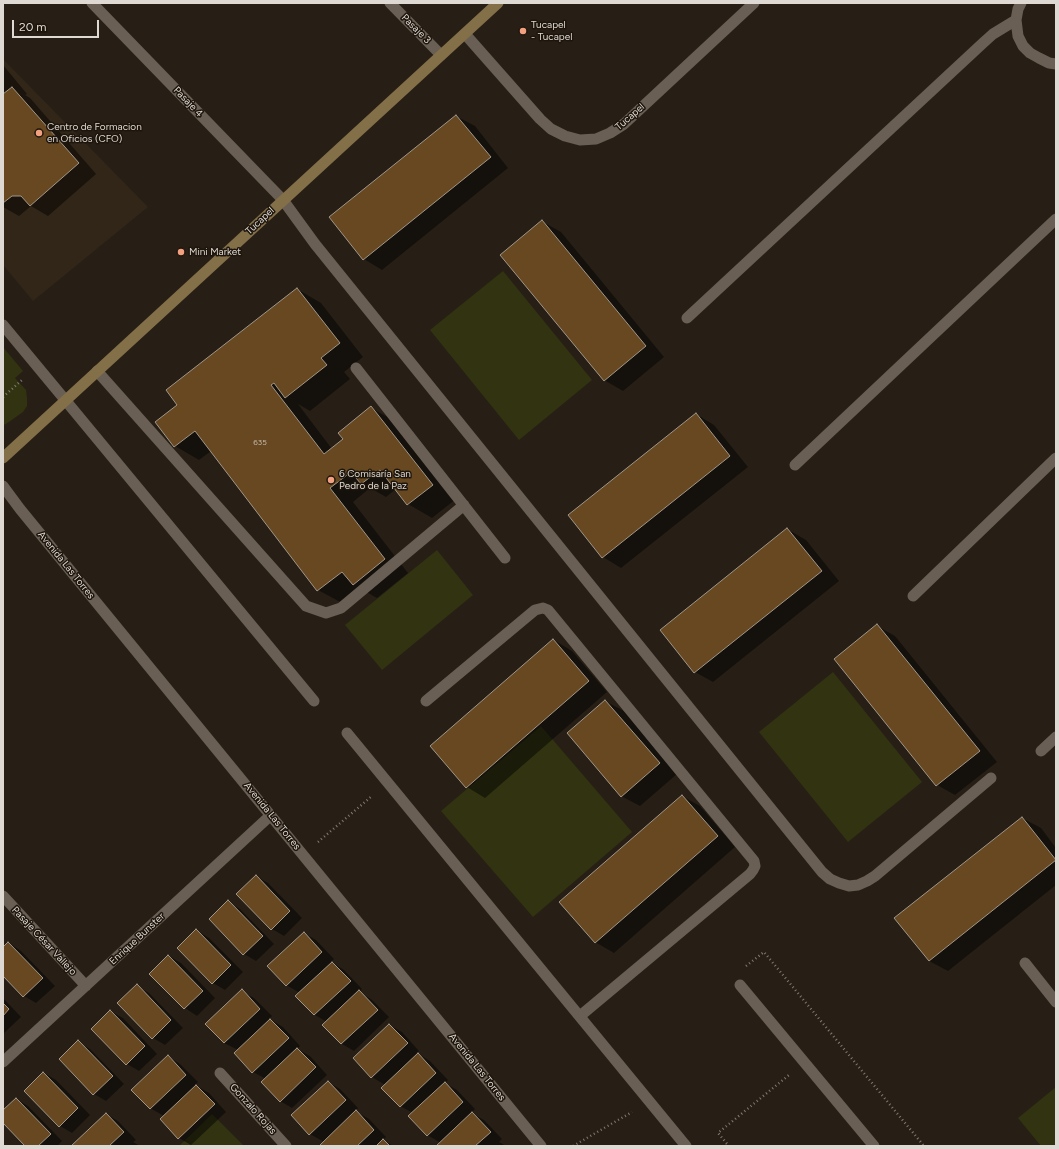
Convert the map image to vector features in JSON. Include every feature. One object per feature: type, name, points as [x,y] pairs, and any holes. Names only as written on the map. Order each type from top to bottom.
[{"type":"main road","name":"Tucapel","points":[[3,458],[498,3]]},
{"type":"street","name":"Pasaje 4","points":[[92,3],[283,200],[325,256],[817,866],[830,879],[839,884],[849,886],[858,885],[867,881],[991,778]]},
{"type":"street","name":"Pasaje 3","points":[[390,3],[441,55]]},
{"type":"street","name":"Tucapel","points":[[465,34],[540,119],[551,129],[565,136],[580,140],[596,139],[610,133],[624,124],[754,3]]},
{"type":"street","points":[[1021,3],[1016,20],[1018,36],[1023,46],[1030,53],[1039,58],[1049,63],[1056,64]]},
{"type":"street","points":[[687,318],[983,43],[993,34],[1016,20]]},
{"type":"street","points":[[795,465],[1056,219]]},
{"type":"street","points":[[3,325],[314,701]]},
{"type":"street","points":[[356,368],[505,558]]},
{"type":"street","points":[[97,371],[306,606],[326,613],[341,608],[464,505]]},
{"type":"street","points":[[913,596],[1056,458]]},
{"type":"street","name":"Avenida Las Torres","points":[[3,486],[28,519],[541,1146]]},
{"type":"street","points":[[426,701],[535,610],[543,608],[548,610],[754,861],[755,866],[750,874],[580,1016]]},
{"type":"street","points":[[347,733],[686,1146]]},
{"type":"street","points":[[1041,751],[1056,737]]},
{"type":"street","name":"Enrique Bunster","points":[[3,1062],[271,815]]},
{"type":"street","name":"Pasaje César Vallejo","points":[[3,896],[86,986]]},
{"type":"street","points":[[1025,963],[1056,1002]]},
{"type":"street","points":[[740,985],[874,1146]]},
{"type":"street","name":"Gonzalo Rojas","points":[[220,1073],[286,1146]]},
{"type":"path","points":[[3,397],[36,366]]},
{"type":"path","points":[[303,855],[388,783]]},
{"type":"path","points":[[740,985],[749,978],[742,970],[764,952],[924,1146]]},
{"type":"path","points":[[726,1146],[728,1145],[718,1133],[804,1062]]},
{"type":"path","points":[[573,1146],[633,1112],[647,1099]]},
{"type":"shaded area","name":"Centro de Formacion en Oficios (CFO)","points":[[3,59],[148,207],[33,301],[3,265]]},
{"type":"green space","points":[[503,271],[592,380],[519,440],[430,330]]},
{"type":"green space","points":[[3,347],[23,371],[15,378],[26,390],[27,406],[23,412],[3,425]]},
{"type":"green space","points":[[437,550],[473,595],[382,670],[345,625]]},
{"type":"green space","points":[[833,672],[922,782],[848,842],[759,732]]},
{"type":"green space","points":[[541,726],[632,832],[533,917],[441,811]]},
{"type":"green space","points":[[1056,1087],[1056,1146],[1041,1146],[1018,1118]]},
{"type":"green space","points":[[212,1114],[244,1146],[179,1146]]},
{"type":"building","points":[[12,87],[79,163],[30,206],[21,196],[12,196],[3,203],[3,94]]},
{"type":"building","points":[[456,115],[491,157],[363,260],[329,217]]},
{"type":"building","points":[[542,220],[646,346],[604,381],[500,255]]},
{"type":"building","points":[[297,288],[340,343],[321,358],[327,365],[285,398],[274,383],[271,385],[324,454],[343,439],[338,433],[371,406],[433,485],[407,505],[380,470],[361,484],[351,472],[330,488],[385,559],[353,585],[342,572],[317,591],[195,431],[174,447],[155,422],[177,405],[166,390]]},
{"type":"building","points":[[696,413],[730,456],[602,558],[568,515]]},
{"type":"building","points":[[787,528],[822,571],[694,673],[660,630]]},
{"type":"building","points":[[877,624],[980,751],[936,786],[834,659]]},
{"type":"building","points":[[553,639],[589,681],[466,788],[430,746]]},
{"type":"building","points":[[605,700],[660,763],[621,797],[567,733]]},
{"type":"building","points":[[682,795],[718,836],[595,943],[559,902]]},
{"type":"building","points":[[1022,817],[1056,860],[929,961],[894,918]]},
{"type":"building","points":[[256,875],[290,911],[271,930],[236,894]]},
{"type":"building","points":[[228,900],[263,936],[243,955],[209,919]]},
{"type":"building","points":[[196,929],[231,965],[212,984],[177,948]]},
{"type":"building","points":[[304,932],[322,952],[286,986],[267,966]]},
{"type":"building","points":[[8,942],[43,978],[23,997],[3,976],[3,947]]},
{"type":"building","points":[[168,955],[203,991],[184,1009],[149,974]]},
{"type":"building","points":[[332,962],[351,981],[314,1015],[295,996]]},
{"type":"building","points":[[137,984],[171,1020],[152,1039],[117,1003]]},
{"type":"building","points":[[242,989],[260,1009],[224,1043],[205,1024]]},
{"type":"building","points":[[359,990],[378,1010],[341,1044],[322,1025]]},
{"type":"building","points":[[3,1003],[9,1009],[3,1016]]},
{"type":"building","points":[[110,1010],[145,1046],[126,1065],[91,1029]]},
{"type":"building","points":[[270,1019],[289,1038],[252,1073],[234,1053]]},
{"type":"building","points":[[389,1024],[408,1043],[371,1078],[353,1058]]},
{"type":"building","points":[[78,1040],[113,1076],[93,1095],[59,1059]]},
{"type":"building","points":[[297,1048],[316,1067],[280,1102],[261,1082]]},
{"type":"building","points":[[418,1053],[436,1073],[400,1107],[381,1088]]},
{"type":"building","points":[[168,1055],[186,1075],[150,1109],[131,1090]]},
{"type":"building","points":[[43,1072],[78,1108],[59,1127],[24,1091]]},
{"type":"building","points":[[328,1081],[346,1100],[309,1135],[291,1115]]},
{"type":"building","points":[[445,1082],[463,1102],[427,1136],[408,1116]]},
{"type":"building","points":[[196,1085],[215,1104],[178,1139],[160,1119]]},
{"type":"building","points":[[16,1098],[51,1134],[38,1146],[25,1146],[3,1123],[3,1110]]},
{"type":"building","points":[[356,1110],[374,1130],[357,1146],[320,1145]]},
{"type":"building","points":[[472,1112],[491,1132],[475,1146],[436,1146]]},
{"type":"building","points":[[106,1113],[124,1132],[109,1146],[71,1146]]},
{"type":"building","points":[[383,1139],[390,1146],[376,1146]]},
{"type":"place","name":"Tucapel - Tucapel","points":[[523,31]]},
{"type":"place","name":"Centro de Formacion en Oficios (CFO)","points":[[39,133]]},
{"type":"place","name":"Mini Market","points":[[181,252]]},
{"type":"place","name":"6 Comisaría San Pedro de la Paz","points":[[331,480]]}]
